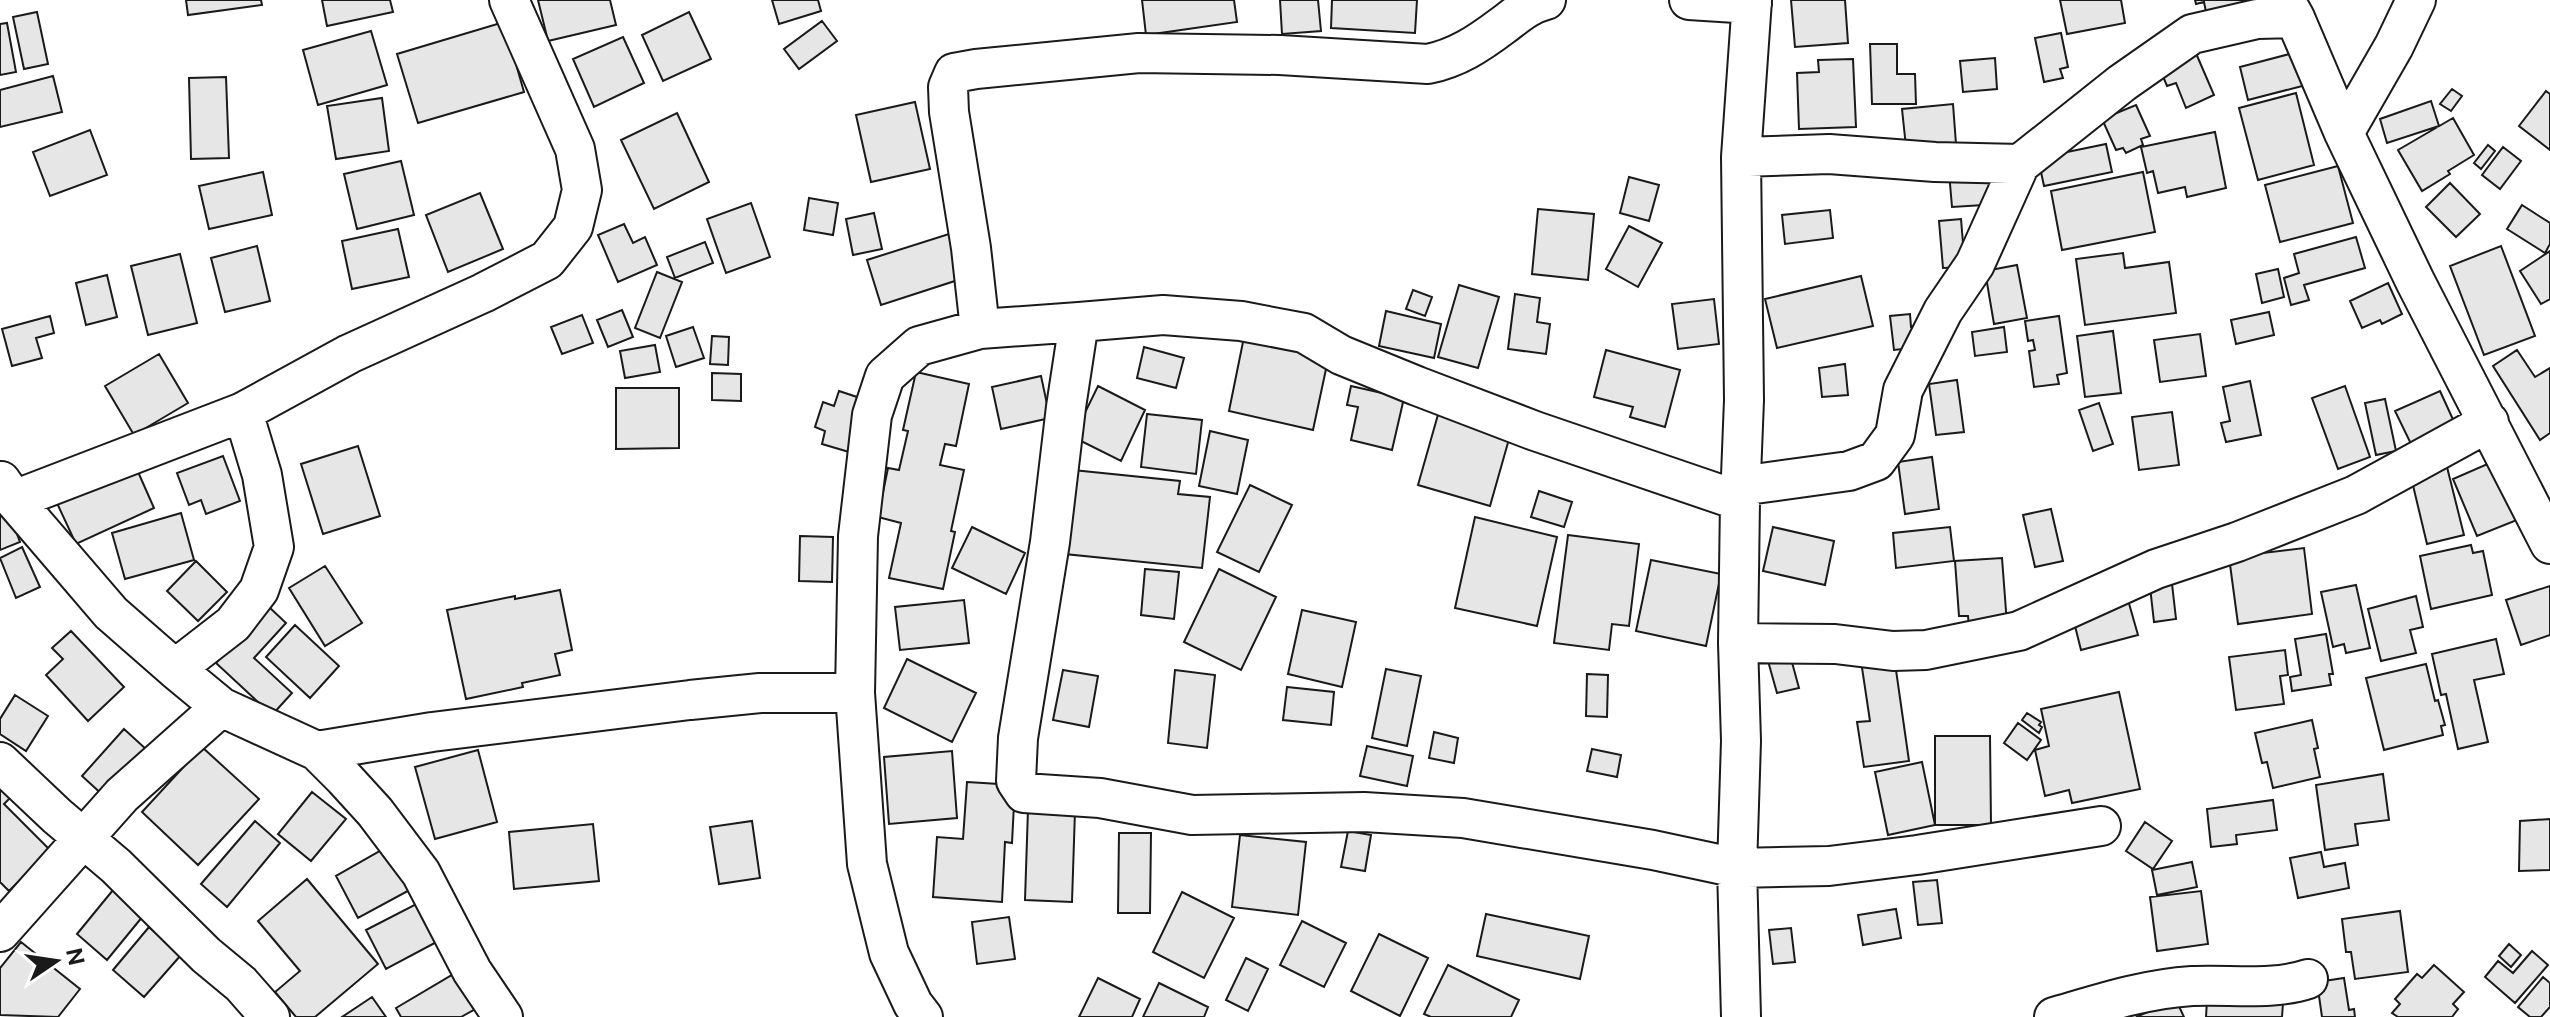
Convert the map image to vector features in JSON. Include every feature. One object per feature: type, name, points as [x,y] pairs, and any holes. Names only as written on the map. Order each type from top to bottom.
[{"type":"street","points":[[503,1017],[472,971],[421,873],[375,812],[317,751],[221,707],[111,613],[7,490],[243,412],[349,354],[547,260],[573,227],[582,190],[575,149],[509,0]]},
{"type":"street","points":[[980,329],[969,232],[949,112],[948,87],[954,73],[1139,53],[1280,55],[1428,64],[1451,59],[1483,41],[1529,4],[1546,0]]},
{"type":"street","points":[[1689,0],[1752,2],[1741,157],[1744,400],[1740,493],[1738,643],[1741,741],[1737,868],[1741,1017]]},
{"type":"street","points":[[2344,133],[2394,46],[2416,0]]},
{"type":"street","points":[[923,1017],[913,1004],[889,953],[867,864],[855,693],[858,536],[872,415],[885,376],[919,346],[980,329],[1163,315],[1241,321],[1304,333],[1341,355],[1535,431],[1740,493],[1849,471],[1876,461],[1895,435],[1903,390],[1943,311],[1975,264],[2020,164],[2122,83],[2192,34],[2290,9],[2344,133],[2415,281],[2550,544]]},
{"type":"street","points":[[1741,157],[1829,154],[1935,162],[2020,164]]},
{"type":"street","points":[[1079,322],[1050,542],[1018,738],[1016,781],[1024,793],[1100,798],[1192,815],[1364,812],[1463,818],[1653,850],[1737,868],[1829,866],[2101,826]]},
{"type":"street","points":[[175,669],[233,624],[259,590],[274,547],[262,475],[243,412]]},
{"type":"street","points":[[1738,643],[1835,644],[1904,651],[1965,644],[2019,631],[2156,569],[2237,542],[2356,495],[2489,422]]},
{"type":"street","points":[[317,751],[432,732],[690,700],[760,693],[855,693]]},
{"type":"street","points":[[0,932],[122,795],[221,707]]},
{"type":"street","points":[[0,762],[57,816],[85,837],[166,917],[241,984],[270,1017]]},
{"type":"street","points":[[2054,1017],[2126,996],[2190,986],[2275,985],[2308,979]]},
{"type":"building","points":[[186,0],[261,0],[262,5],[188,15]]},
{"type":"building","points":[[322,0],[390,0],[393,12],[327,26]]},
{"type":"building","points":[[538,0],[610,0],[616,25],[548,41]]},
{"type":"building","points":[[772,0],[818,0],[821,11],[779,24]]},
{"type":"building","points":[[1142,0],[1234,0],[1237,22],[1146,35]]},
{"type":"building","points":[[1280,0],[1318,0],[1321,31],[1282,34]]},
{"type":"building","points":[[1332,0],[1417,0],[1415,33],[1331,28]]},
{"type":"building","points":[[1791,0],[1845,0],[1848,43],[1795,47]]},
{"type":"building","points":[[2060,0],[2121,0],[2125,23],[2067,34]]},
{"type":"building","points":[[2195,0],[2257,0],[2258,7],[2207,17],[2204,2],[2196,4]]},
{"type":"building","points":[[37,12],[48,64],[24,69],[13,17]]},
{"type":"building","points":[[689,12],[711,59],[663,81],[642,35]]},
{"type":"building","points":[[822,21],[837,41],[799,69],[784,49]]},
{"type":"building","points":[[504,22],[524,92],[418,123],[397,54]]},
{"type":"building","points":[[7,23],[16,72],[0,75],[0,24]]},
{"type":"building","points":[[371,31],[387,85],[318,105],[303,50]]},
{"type":"building","points":[[2061,33],[2068,67],[2060,69],[2063,78],[2044,82],[2035,38]]},
{"type":"building","points":[[623,37],[644,83],[594,107],[573,59]]},
{"type":"building","points":[[1870,44],[1897,44],[1897,74],[1915,74],[1916,104],[1872,104]]},
{"type":"building","points":[[2195,51],[2214,95],[2186,108],[2176,83],[2167,86],[2159,67]]},
{"type":"building","points":[[2297,52],[2306,85],[2248,100],[2240,67]]},
{"type":"building","points":[[1995,58],[1997,89],[1963,92],[1960,61]]},
{"type":"building","points":[[1853,59],[1856,127],[1799,129],[1797,73],[1819,72],[1818,60]]},
{"type":"building","points":[[53,76],[62,112],[0,127],[0,90]]},
{"type":"building","points":[[226,77],[229,158],[191,159],[189,78]]},
{"type":"building","points":[[2452,89],[2462,96],[2451,111],[2440,104]]},
{"type":"building","points":[[2546,91],[2550,94],[2550,150],[2519,126]]},
{"type":"building","points":[[2296,93],[2314,165],[2258,180],[2239,108]]},
{"type":"building","points":[[382,98],[389,151],[336,159],[327,106]]},
{"type":"building","points":[[2431,101],[2439,126],[2387,143],[2380,119]]},
{"type":"building","points":[[915,102],[930,169],[871,182],[856,115]]},
{"type":"building","points":[[1953,104],[1956,144],[1906,147],[1902,109]]},
{"type":"building","points":[[2136,105],[2150,136],[2141,139],[2143,145],[2126,153],[2123,148],[2116,150],[2102,119]]},
{"type":"building","points":[[677,113],[709,182],[654,209],[621,140]]},
{"type":"building","points":[[2453,118],[2474,155],[2422,191],[2398,150]]},
{"type":"building","points":[[90,130],[107,175],[50,196],[33,152]]},
{"type":"building","points":[[2215,132],[2226,188],[2187,197],[2185,187],[2158,193],[2153,171],[2147,173],[2141,147]]},
{"type":"building","points":[[2106,144],[2112,172],[2044,186],[2038,158]]},
{"type":"building","points":[[2488,145],[2495,151],[2481,169],[2474,163]]},
{"type":"building","points":[[2503,147],[2521,161],[2500,189],[2482,175]]},
{"type":"building","points":[[401,161],[414,215],[357,229],[344,174]]},
{"type":"building","points":[[2338,166],[2353,223],[2280,242],[2265,185]]},
{"type":"building","points":[[1997,169],[2000,204],[1952,207],[1949,172]]},
{"type":"building","points":[[263,172],[272,215],[209,229],[199,186]]},
{"type":"building","points":[[2143,172],[2155,232],[2062,250],[2051,191]]},
{"type":"building","points":[[1629,177],[1659,185],[1649,221],[1620,213]]},
{"type":"building","points":[[2450,183],[2480,214],[2456,237],[2426,207]]},
{"type":"building","points":[[480,193],[503,249],[448,272],[426,215]]},
{"type":"building","points":[[809,198],[838,203],[833,235],[804,230]]},
{"type":"building","points":[[751,203],[770,257],[726,273],[707,219]]},
{"type":"building","points":[[2522,205],[2550,223],[2550,244],[2545,253],[2507,229]]},
{"type":"building","points":[[1538,209],[1594,214],[1588,280],[1532,274]]},
{"type":"building","points":[[1830,210],[1833,238],[1785,244],[1782,215]]},
{"type":"building","points":[[874,213],[882,249],[853,255],[846,219]]},
{"type":"building","points":[[1961,219],[1965,267],[1943,268],[1939,221]]},
{"type":"building","points":[[624,224],[633,243],[645,237],[657,265],[618,282],[598,235]]},
{"type":"building","points":[[1629,226],[1662,243],[1638,287],[1606,269]]},
{"type":"building","points":[[398,229],[409,277],[352,289],[342,241]]},
{"type":"building","points":[[949,234],[964,278],[881,305],[867,260]]},
{"type":"building","points":[[2356,237],[2365,268],[2304,285],[2309,300],[2291,305],[2284,278],[2299,273],[2294,254]]},
{"type":"building","points":[[705,242],[713,263],[675,278],[667,257]]},
{"type":"building","points":[[257,246],[270,301],[225,312],[211,258]]},
{"type":"building","points":[[2501,246],[2535,336],[2484,355],[2450,266]]},
{"type":"building","points":[[2550,251],[2550,299],[2541,304],[2520,271]]},
{"type":"building","points":[[2123,253],[2125,268],[2169,262],[2176,313],[2085,325],[2076,259]]},
{"type":"building","points":[[180,254],[197,323],[148,335],[131,266]]},
{"type":"building","points":[[2017,265],[2027,318],[1994,324],[1985,271]]},
{"type":"building","points":[[2278,269],[2284,297],[2262,303],[2256,274]]},
{"type":"building","points":[[657,272],[682,282],[660,338],[635,328]]},
{"type":"building","points":[[107,275],[117,317],[86,325],[76,283]]},
{"type":"building","points":[[1861,276],[1873,326],[1777,348],[1765,299]]},
{"type":"building","points":[[2388,283],[2402,314],[2382,324],[2380,320],[2362,328],[2350,301]]},
{"type":"building","points":[[1459,285],[1499,297],[1478,368],[1438,357]]},
{"type":"building","points":[[1413,290],[1432,297],[1425,316],[1406,309]]},
{"type":"building","points":[[1515,294],[1540,298],[1537,322],[1550,324],[1546,354],[1508,349]]},
{"type":"building","points":[[1714,299],[1719,344],[1678,349],[1672,304]]},
{"type":"building","points":[[622,310],[633,337],[608,347],[597,320]]},
{"type":"building","points":[[1386,311],[1441,324],[1434,358],[1379,346]]},
{"type":"building","points":[[2269,312],[2274,335],[2236,344],[2231,320]]},
{"type":"building","points":[[1910,314],[1911,327],[1919,326],[1921,347],[1894,350],[1890,316]]},
{"type":"building","points":[[582,315],[593,343],[562,354],[551,327]]},
{"type":"building","points":[[50,316],[54,333],[36,338],[42,358],[12,366],[2,329]]},
{"type":"building","points":[[2059,316],[2067,373],[2057,375],[2059,384],[2034,387],[2029,351],[2035,350],[2033,340],[2028,341],[2025,321]]},
{"type":"building","points":[[693,327],[704,358],[676,367],[666,336]]},
{"type":"building","points":[[2004,327],[2007,352],[1975,356],[1972,332]]},
{"type":"building","points":[[2113,331],[2121,393],[2085,397],[2077,336]]},
{"type":"building","points":[[2200,334],[2206,376],[2160,382],[2154,340]]},
{"type":"building","points":[[712,336],[729,337],[728,365],[710,364]]},
{"type":"building","points":[[1244,337],[1329,355],[1313,430],[1229,411]]},
{"type":"building","points":[[655,345],[660,372],[625,378],[620,351]]},
{"type":"building","points":[[1144,347],[1184,358],[1176,388],[1137,378]]},
{"type":"building","points":[[1606,350],[1680,370],[1665,427],[1630,417],[1633,407],[1594,397]]},
{"type":"building","points":[[2517,350],[2535,377],[2550,368],[2550,433],[2540,440],[2493,366]]},
{"type":"building","points":[[159,354],[188,403],[134,435],[105,386]]},
{"type":"building","points":[[1845,364],[1848,395],[1822,397],[1819,368]]},
{"type":"building","points":[[916,372],[969,384],[956,446],[945,444],[940,465],[964,470],[943,589],[889,578],[901,523],[878,517],[888,468],[899,470],[908,431],[903,430]]},
{"type":"building","points":[[712,373],[741,374],[741,401],[712,400]]},
{"type":"building","points":[[1041,376],[1050,418],[1001,429],[992,387]]},
{"type":"building","points":[[1957,380],[1964,432],[1936,435],[1929,384]]},
{"type":"building","points":[[2250,381],[2261,435],[2226,442],[2221,423],[2230,421],[2223,387]]},
{"type":"building","points":[[1098,386],[1145,410],[1121,461],[1073,437]]},
{"type":"building","points":[[1351,386],[1404,398],[1392,450],[1351,440],[1358,407],[1347,405]]},
{"type":"building","points":[[2345,386],[2370,457],[2338,469],[2312,398]]},
{"type":"building","points":[[616,388],[679,388],[679,448],[616,449]]},
{"type":"building","points":[[839,391],[866,400],[849,452],[822,444],[825,431],[815,427],[823,402],[834,406]]},
{"type":"building","points":[[2440,391],[2456,426],[2412,446],[2395,411]]},
{"type":"building","points":[[2385,399],[2396,451],[2376,455],[2365,403]]},
{"type":"building","points":[[2099,403],[2113,444],[2093,451],[2079,410]]},
{"type":"building","points":[[1441,404],[1513,425],[1490,506],[1418,485]]},
{"type":"building","points":[[2172,412],[2179,465],[2139,470],[2132,417]]},
{"type":"building","points":[[1147,414],[1202,420],[1196,474],[1141,467]]},
{"type":"building","points":[[1210,431],[1248,440],[1237,494],[1199,486]]},
{"type":"building","points":[[358,446],[380,516],[323,534],[301,464]]},
{"type":"building","points":[[223,456],[240,501],[206,514],[201,500],[189,505],[177,473]]},
{"type":"building","points":[[1932,457],[1939,509],[1905,514],[1898,462]]},
{"type":"building","points":[[2492,462],[2517,520],[2477,536],[2453,479]]},
{"type":"building","points":[[135,465],[154,508],[76,544],[56,501]]},
{"type":"building","points":[[2447,467],[2464,535],[2427,544],[2411,477]]},
{"type":"building","points":[[1063,469],[1180,481],[1178,494],[1210,497],[1202,568],[1055,553]]},
{"type":"building","points":[[1250,485],[1292,505],[1259,572],[1217,552]]},
{"type":"building","points":[[0,489],[20,542],[0,550]]},
{"type":"building","points":[[1539,491],[1572,502],[1564,527],[1531,517]]},
{"type":"building","points":[[2051,509],[2063,561],[2035,567],[2023,515]]},
{"type":"building","points":[[181,513],[194,560],[125,579],[112,533]]},
{"type":"building","points":[[1475,517],[1557,537],[1537,626],[1455,608]]},
{"type":"building","points":[[972,527],[1025,553],[1006,594],[952,568]]},
{"type":"building","points":[[1773,527],[1834,541],[1825,585],[1763,571]]},
{"type":"building","points":[[1950,527],[1954,561],[1896,568],[1893,533]]},
{"type":"building","points":[[1568,535],[1639,544],[1629,626],[1612,624],[1609,650],[1554,643]]},
{"type":"building","points":[[800,536],[833,537],[832,582],[799,581]]},
{"type":"building","points":[[2471,545],[2473,553],[2483,551],[2492,595],[2431,609],[2420,556]]},
{"type":"building","points":[[22,547],[40,587],[16,598],[0,558]]},
{"type":"building","points":[[2304,548],[2312,614],[2238,624],[2229,557]]},
{"type":"building","points":[[2002,558],[2007,624],[1969,627],[1968,616],[1959,616],[1955,561]]},
{"type":"building","points":[[1651,560],[1721,574],[1706,646],[1636,631]]},
{"type":"building","points":[[196,561],[227,592],[198,621],[167,591]]},
{"type":"building","points":[[325,566],[362,623],[325,646],[289,588]]},
{"type":"building","points":[[1145,569],[1179,572],[1174,619],[1141,615]]},
{"type":"building","points":[[1219,569],[1276,597],[1241,670],[1184,642]]},
{"type":"building","points":[[2171,575],[2176,619],[2154,622],[2149,578]]},
{"type":"building","points":[[2356,585],[2370,648],[2346,653],[2344,644],[2333,647],[2321,592]]},
{"type":"building","points":[[2550,586],[2550,635],[2521,645],[2506,600]]},
{"type":"building","points":[[560,590],[572,650],[555,654],[560,675],[522,683],[523,687],[466,699],[447,610]]},
{"type":"building","points":[[2416,596],[2423,627],[2410,630],[2416,653],[2381,661],[2368,609]]},
{"type":"building","points":[[964,600],[969,643],[900,650],[895,607]]},
{"type":"building","points":[[2128,600],[2138,635],[2081,650],[2072,614]]},
{"type":"building","points":[[268,606],[286,623],[254,658],[292,693],[272,715],[216,663]]},
{"type":"building","points":[[1302,610],[1356,622],[1342,687],[1288,674]]},
{"type":"building","points":[[295,625],[339,666],[310,698],[266,657]]},
{"type":"building","points":[[71,631],[124,687],[88,721],[46,675],[63,659],[52,648]]},
{"type":"building","points":[[2326,634],[2333,674],[2329,674],[2331,685],[2292,691],[2290,677],[2301,675],[2295,639]]},
{"type":"building","points":[[2496,639],[2504,674],[2474,680],[2488,742],[2458,749],[2446,694],[2441,695],[2432,654]]},
{"type":"building","points":[[2285,650],[2288,675],[2280,676],[2284,704],[2236,710],[2229,657]]},
{"type":"building","points":[[1790,655],[1799,688],[1777,693],[1768,661]]},
{"type":"building","points":[[1894,656],[1909,761],[1864,767],[1857,722],[1870,721],[1861,661]]},
{"type":"building","points":[[907,659],[976,693],[952,742],[884,708]]},
{"type":"building","points":[[2426,664],[2435,701],[2438,700],[2445,725],[2441,726],[2443,735],[2384,750],[2366,678]]},
{"type":"building","points":[[1386,669],[1421,676],[1407,746],[1372,738]]},
{"type":"building","points":[[1063,670],[1098,676],[1089,727],[1053,720]]},
{"type":"building","points":[[1175,670],[1215,675],[1207,748],[1168,743]]},
{"type":"building","points":[[1587,674],[1608,675],[1607,717],[1586,716]]},
{"type":"building","points":[[1287,687],[1334,692],[1331,725],[1283,720]]},
{"type":"building","points":[[2119,692],[2140,789],[2072,803],[2069,790],[2045,796],[2035,750],[2049,746],[2041,709]]},
{"type":"building","points":[[15,695],[48,716],[26,751],[0,734],[0,719]]},
{"type":"building","points":[[2027,713],[2041,722],[2039,733],[2022,720]]},
{"type":"building","points":[[2312,720],[2320,777],[2273,788],[2267,762],[2262,763],[2255,733]]},
{"type":"building","points":[[2018,723],[2041,740],[2027,760],[2004,743]]},
{"type":"building","points":[[124,729],[147,750],[105,797],[82,776]]},
{"type":"building","points":[[1434,732],[1458,738],[1454,763],[1429,758]]},
{"type":"building","points":[[1935,736],[1990,736],[1991,825],[1935,825]]},
{"type":"building","points":[[1367,746],[1413,756],[1407,786],[1360,776]]},
{"type":"building","points":[[202,747],[259,799],[198,865],[142,812]]},
{"type":"building","points":[[1592,749],[1621,755],[1617,777],[1587,771]]},
{"type":"building","points":[[478,750],[497,822],[435,839],[415,767]]},
{"type":"building","points":[[952,751],[957,818],[889,824],[884,757]]},
{"type":"building","points":[[1922,762],[1935,825],[1888,835],[1875,772]]},
{"type":"building","points":[[2383,774],[2389,820],[2355,824],[2358,845],[2325,850],[2316,785]]},
{"type":"building","points":[[967,782],[1015,785],[1012,843],[1005,842],[1002,902],[933,897],[937,837],[963,839]]},
{"type":"building","points":[[0,787],[10,798],[4,804],[50,850],[9,891],[0,882]]},
{"type":"building","points":[[312,792],[346,819],[311,861],[278,834]]},
{"type":"building","points":[[2273,800],[2277,830],[2236,835],[2237,844],[2211,847],[2207,809]]},
{"type":"building","points":[[1028,809],[1075,811],[1072,902],[1025,900]]},
{"type":"building","points":[[2550,819],[2550,870],[2519,871],[2520,821]]},
{"type":"building","points":[[255,821],[280,843],[227,907],[201,884]]},
{"type":"building","points":[[752,821],[760,878],[719,884],[710,827]]},
{"type":"building","points":[[2145,822],[2172,841],[2153,869],[2126,851]]},
{"type":"building","points":[[593,824],[599,881],[514,889],[509,832]]},
{"type":"building","points":[[1348,831],[1371,835],[1365,871],[1341,867]]},
{"type":"building","points":[[1119,833],[1151,833],[1150,913],[1118,913]]},
{"type":"building","points":[[1240,835],[1306,842],[1298,915],[1232,907]]},
{"type":"building","points":[[394,843],[417,886],[358,918],[336,876]]},
{"type":"building","points":[[2321,852],[2324,867],[2345,863],[2349,888],[2298,898],[2290,858]]},
{"type":"building","points":[[2192,862],[2197,887],[2157,895],[2152,870]]},
{"type":"building","points":[[307,879],[378,964],[315,1017],[296,1017],[275,992],[300,971],[258,921]]},
{"type":"building","points":[[1937,880],[1942,923],[1918,925],[1913,882]]},
{"type":"building","points":[[113,890],[143,916],[107,960],[77,934]]},
{"type":"building","points":[[2201,891],[2208,944],[2157,951],[2150,897]]},
{"type":"building","points":[[1182,892],[1234,918],[1204,978],[1153,952]]},
{"type":"building","points":[[426,899],[446,937],[386,969],[366,930]]},
{"type":"building","points":[[1896,909],[1901,938],[1863,945],[1858,915]]},
{"type":"building","points":[[2400,911],[2408,972],[2355,979],[2351,952],[2346,952],[2342,919]]},
{"type":"building","points":[[1486,914],[1589,936],[1580,979],[1477,956]]},
{"type":"building","points":[[1009,917],[1015,959],[977,964],[972,922]]},
{"type":"building","points":[[1302,921],[1346,943],[1324,987],[1280,965]]},
{"type":"building","points":[[149,927],[181,955],[144,997],[113,970]]},
{"type":"building","points":[[1791,928],[1795,962],[1773,964],[1769,930]]},
{"type":"building","points":[[1379,934],[1428,958],[1400,1016],[1351,991]]},
{"type":"building","points":[[21,942],[80,989],[58,1017],[0,1015],[0,968]]},
{"type":"building","points":[[2509,944],[2521,955],[2511,967],[2499,956]]},
{"type":"building","points":[[2532,951],[2548,965],[2515,1003],[2485,977],[2498,961],[2513,973]]},
{"type":"building","points":[[1246,958],[1268,969],[1248,1011],[1226,1000]]},
{"type":"building","points":[[1448,965],[1519,1000],[1511,1017],[1431,1017],[1424,1014]]},
{"type":"building","points":[[2434,965],[2464,992],[2453,1004],[2458,1009],[2452,1017],[2398,1017],[2392,1013],[2400,1004],[2395,999],[2417,974],[2422,978]]},
{"type":"building","points":[[457,972],[477,1008],[461,1017],[401,1017],[396,1008]]},
{"type":"building","points":[[2543,977],[2550,983],[2550,1007],[2541,1017],[2530,1017],[2518,1007]]},
{"type":"building","points":[[1098,978],[1140,999],[1132,1017],[1079,1017]]},
{"type":"building","points":[[2344,978],[2349,1010],[2354,1009],[2355,1017],[2322,1017],[2317,982]]},
{"type":"building","points":[[1159,983],[1208,1007],[1204,1017],[1143,1017]]},
{"type":"building","points":[[372,997],[386,1017],[342,1017]]},
{"type":"building","points":[[2176,1000],[2184,1017],[2136,1017]]},
{"type":"building","points":[[2207,1000],[2283,1003],[2282,1017],[2206,1017]]}]
